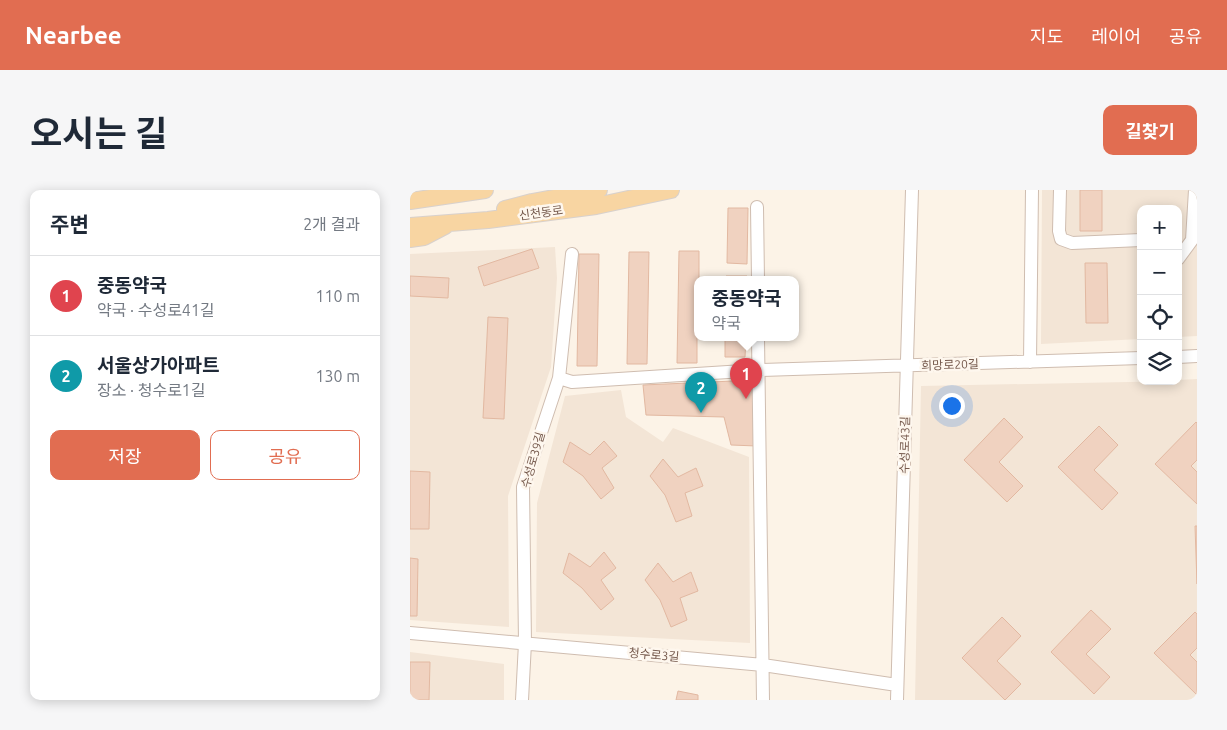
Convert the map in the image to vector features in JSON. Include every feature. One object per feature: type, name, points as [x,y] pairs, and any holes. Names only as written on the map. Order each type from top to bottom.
[{"type":"main road","points":[[410,201],[485,190]]},
{"type":"main road","points":[[410,239],[424,238],[453,224],[532,202],[600,190]]},
{"type":"main road","name":"신천동로","points":[[410,226],[453,224],[596,206],[671,190]]},
{"type":"street","name":"수성로43길","points":[[897,700],[912,190]]},
{"type":"street","points":[[1030,362],[1032,190]]},
{"type":"street","points":[[1060,190],[1059,231],[1061,239],[1072,243],[1137,240]]},
{"type":"street","points":[[1182,254],[1192,240],[1195,190]]},
{"type":"street","points":[[757,207],[758,276]]},
{"type":"street","name":"수성로39길","points":[[522,700],[524,644],[523,487],[559,378],[572,254]]},
{"type":"street","points":[[758,341],[763,700]]},
{"type":"street","points":[[1182,357],[1197,356]]},
{"type":"street","name":"희망로20길","points":[[559,378],[572,382],[759,370],[1137,358]]},
{"type":"street","name":"청수로3길","points":[[410,633],[763,665],[897,685]]},
{"type":"shaded area","points":[[1042,190],[1197,190],[1197,336],[1182,337],[1182,205],[1137,205],[1137,339],[1041,344]]},
{"type":"shaded area","points":[[555,247],[557,278],[551,367],[508,496],[509,627],[410,620],[410,254]]},
{"type":"shaded area","points":[[1197,379],[1197,700],[915,700],[921,386],[1137,382],[1137,385],[1182,385],[1182,380]]},
{"type":"shaded area","points":[[621,390],[626,417],[663,442],[673,428],[749,457],[750,643],[536,632],[537,503],[565,396]]},
{"type":"shaded area","points":[[410,652],[504,664],[504,700],[410,700]]},
{"type":"building","points":[[1080,190],[1102,190],[1102,231],[1080,231]]},
{"type":"building","points":[[728,208],[748,208],[747,264],[727,263]]},
{"type":"building","points":[[532,249],[539,268],[484,286],[478,267]]},
{"type":"building","points":[[679,251],[699,251],[699,276],[694,276],[694,341],[697,341],[697,363],[677,363]]},
{"type":"building","points":[[629,252],[649,252],[647,364],[627,364]]},
{"type":"building","points":[[579,254],[599,254],[597,366],[577,366]]},
{"type":"building","points":[[1085,263],[1107,263],[1108,323],[1086,323]]},
{"type":"building","points":[[410,276],[449,278],[448,298],[410,296]]},
{"type":"building","points":[[488,317],[508,318],[504,419],[483,418]]},
{"type":"building","points":[[725,341],[746,341],[745,357],[725,357]]},
{"type":"building","points":[[756,380],[757,446],[731,445],[724,417],[646,415],[643,385]]},
{"type":"building","points":[[1004,418],[1023,437],[999,462],[1023,486],[1007,502],[964,460]]},
{"type":"building","points":[[1196,422],[1197,460],[1191,466],[1197,472],[1197,504],[1155,464]]},
{"type":"building","points":[[1099,426],[1118,445],[1094,470],[1118,493],[1102,510],[1058,467]]},
{"type":"building","points":[[604,441],[617,456],[602,468],[614,488],[601,499],[583,476],[563,462],[570,442],[590,455]]},
{"type":"building","points":[[663,459],[678,477],[696,468],[703,486],[685,493],[692,516],[676,522],[665,495],[650,476]]},
{"type":"building","points":[[410,471],[430,472],[429,529],[410,529]]},
{"type":"building","points":[[1195,526],[1197,526],[1197,584]]},
{"type":"building","points":[[604,552],[616,568],[601,580],[614,599],[601,610],[582,588],[563,573],[569,553],[590,567]]},
{"type":"building","points":[[410,558],[418,559],[417,616],[410,616]]},
{"type":"building","points":[[658,563],[673,582],[691,572],[698,591],[680,598],[687,620],[671,627],[660,600],[645,580]]},
{"type":"building","points":[[1091,610],[1111,629],[1086,654],[1110,677],[1094,694],[1051,652]]},
{"type":"building","points":[[1195,612],[1197,614],[1197,648],[1190,655],[1197,662],[1197,695],[1154,653]]},
{"type":"building","points":[[1002,617],[1021,636],[997,661],[1021,684],[1005,700],[962,658]]},
{"type":"building","points":[[410,662],[430,662],[429,700],[410,700]]},
{"type":"building","points":[[678,691],[698,695],[698,700],[676,700]]},
{"type":"place","name":"중동약국","points":[[746,399]]},
{"type":"place","name":"서울상가아파트","points":[[701,413]]}]
